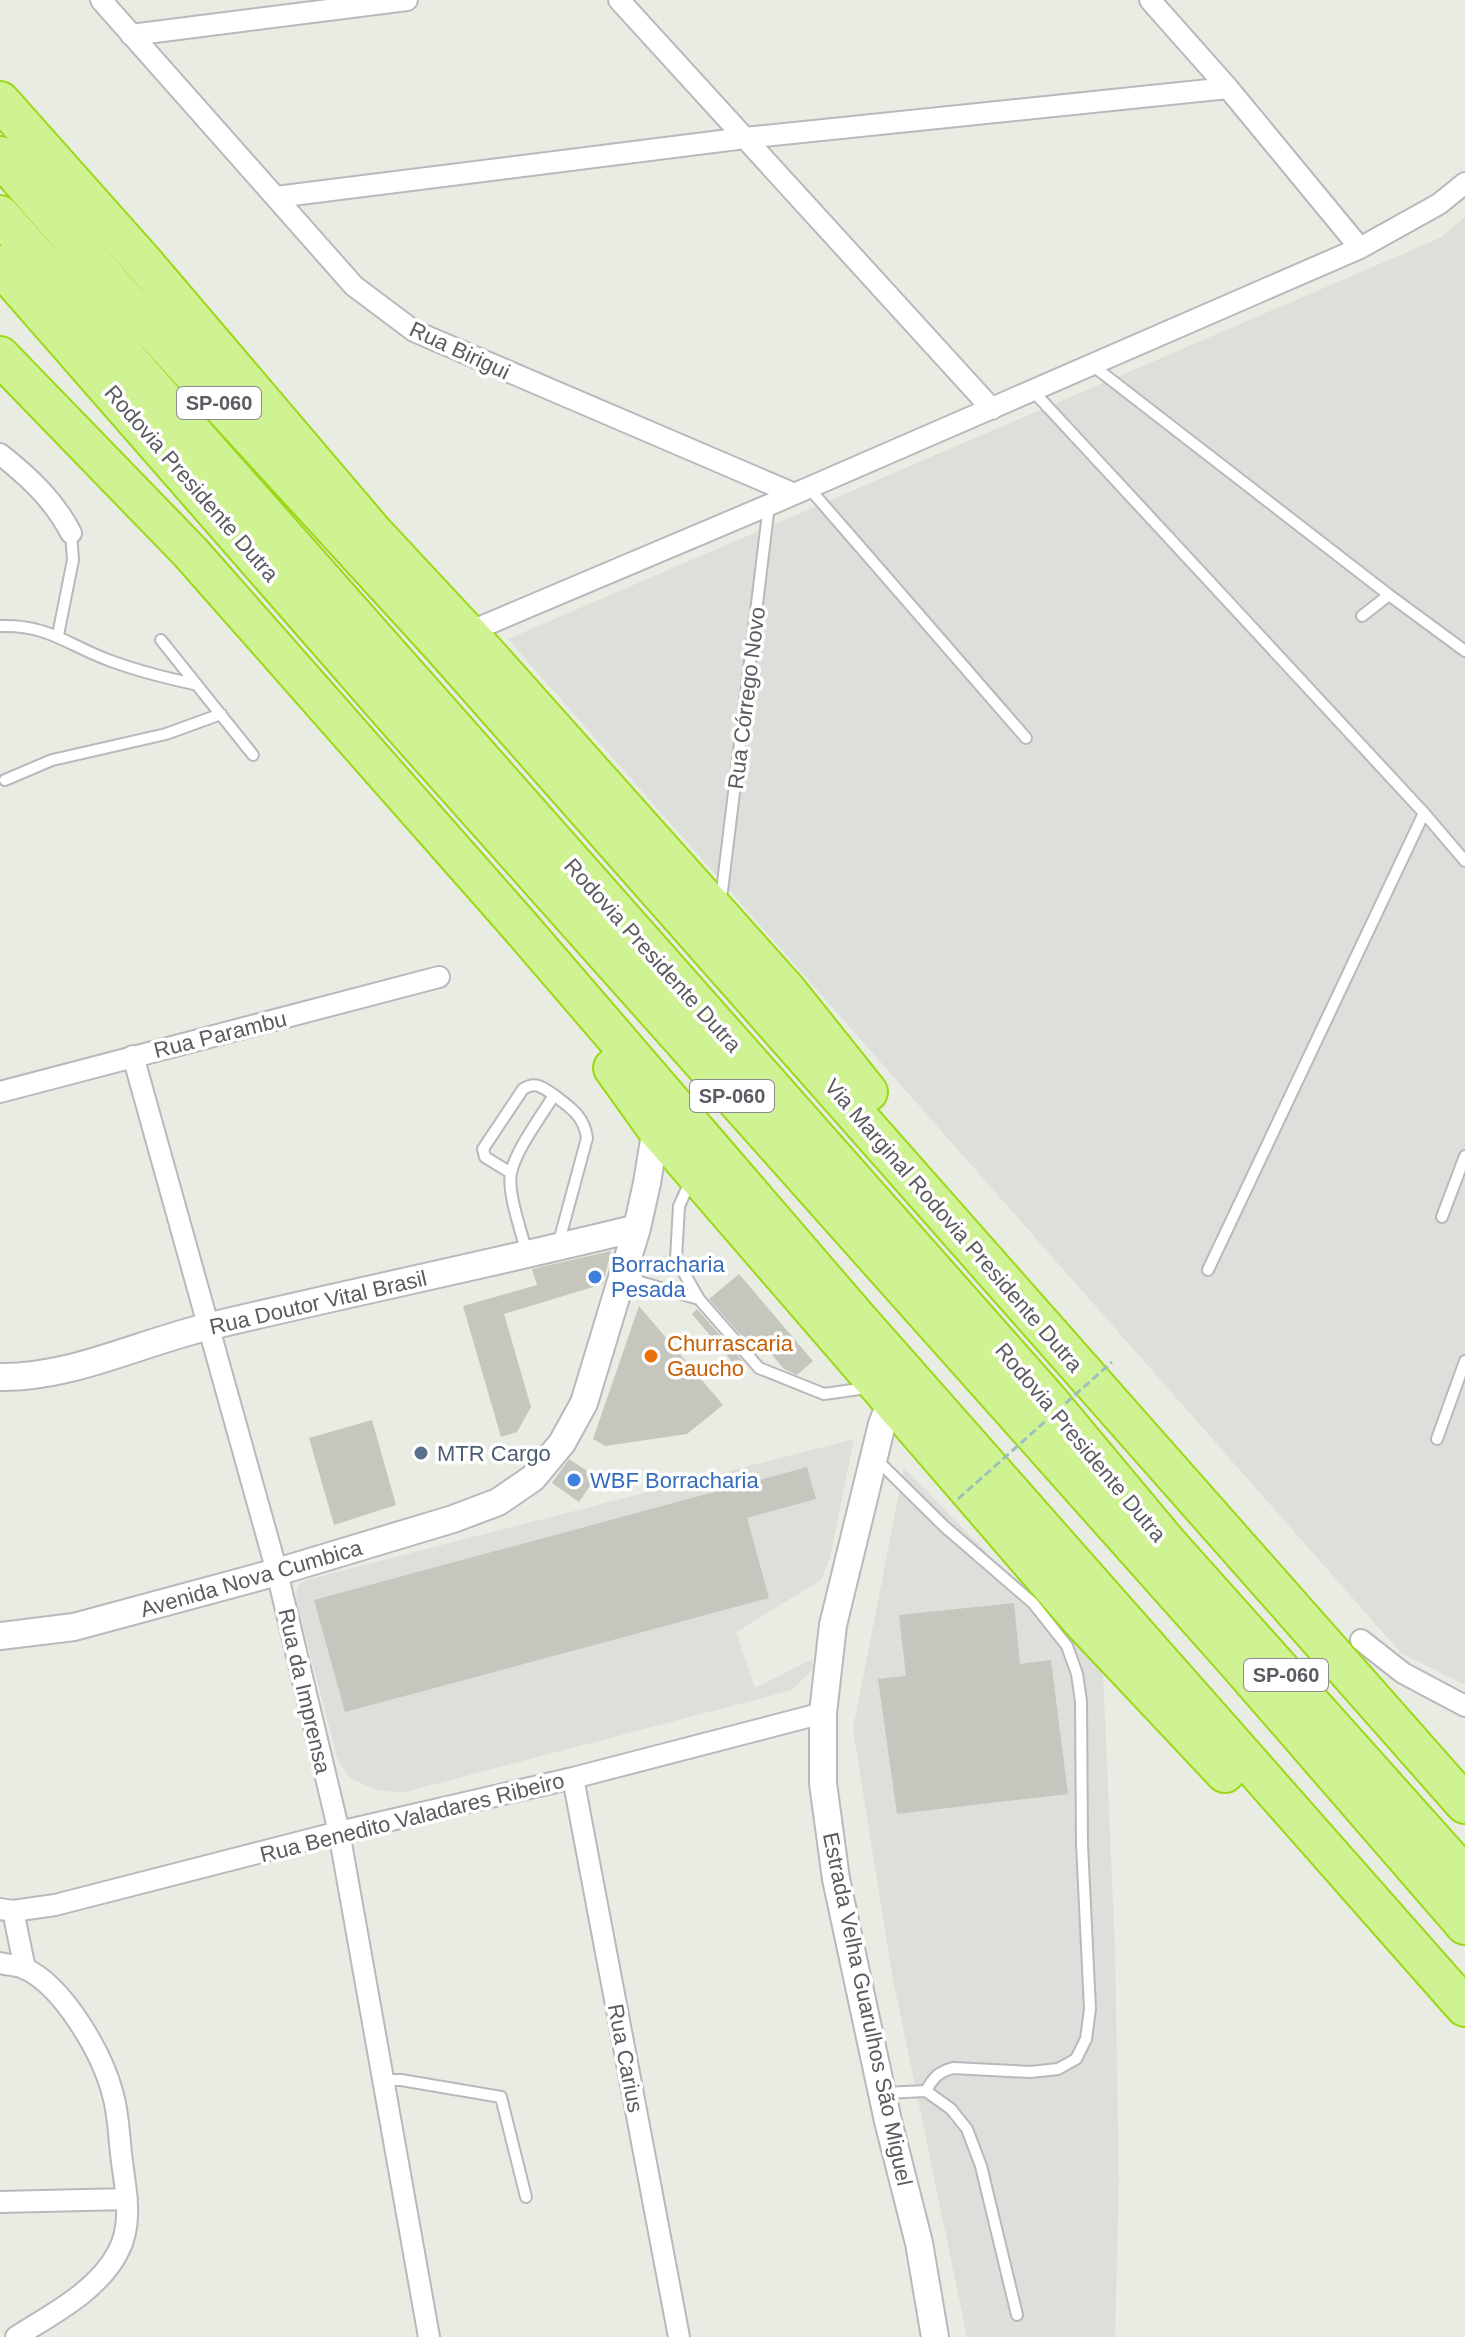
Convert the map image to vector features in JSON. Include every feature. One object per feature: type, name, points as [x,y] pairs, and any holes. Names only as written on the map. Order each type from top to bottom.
[{"type":"highway","points":[[0,101],[145,264],[373,532],[482,649],[788,992],[875,1102],[931,1198]]},
{"type":"highway","name":"SP-060","points":[[0,156],[127,302],[442,646]]},
{"type":"highway","name":"Rodovia Presidente Dutra","points":[[0,215],[1047,1399],[1168,1544],[1465,1876]]},
{"type":"highway","name":"Rodovia Presidente Dutra","points":[[0,265],[401,724],[1226,1650],[1465,1925]]},
{"type":"highway","name":"SP-060","points":[[0,356],[190,552],[518,924],[856,1317],[1465,2007]]},
{"type":"highway","points":[[0,384],[154,538],[190,552]]},
{"type":"highway","points":[[442,646],[474,708],[799,1088],[865,1173],[1017,1351],[1047,1399]]},
{"type":"highway","name":"Via Marginal Rodovia Presidente Dutra","points":[[442,646],[1465,1804]]},
{"type":"highway","points":[[518,924],[524,949],[656,1128],[1081,1620],[1302,1853],[1355,1885]]},
{"type":"street","name":"Rua Birigui","points":[[101,0],[354,286],[414,331],[800,490]]},
{"type":"street","points":[[131,35],[407,0]]},
{"type":"street","points":[[619,0],[992,409]]},
{"type":"street","points":[[1150,0],[1228,88],[1360,248]]},
{"type":"street","points":[[276,197],[745,138],[1228,88]]},
{"type":"street","points":[[476,629],[1360,248],[1439,204],[1465,183]]},
{"type":"street","points":[[0,454],[26,474],[59,510],[71,533]]},
{"type":"street","name":"Rua Parambu","points":[[0,1092],[439,977]]},
{"type":"street","name":"Rua da Imprensa","points":[[133,1056],[277,1572],[339,1832],[429,2337]]},
{"type":"street","points":[[637,1228],[656,1128]]},
{"type":"street","points":[[647,1183],[663,1170],[690,1168]]},
{"type":"street","name":"Rua Doutor Vital Brasil","points":[[0,1377],[22,1377],[82,1365],[207,1327],[637,1228]]},
{"type":"street","name":"Avenida Nova Cumbica","points":[[0,1636],[74,1627],[277,1572],[453,1519],[498,1502],[533,1478],[562,1443],[584,1403],[637,1228]]},
{"type":"street","name":"Estrada Velha Guarulhos São Miguel","points":[[887,1393],[833,1625],[823,1713],[823,1783],[836,1879],[882,2093],[919,2243],[935,2337]]},
{"type":"street","points":[[1361,1640],[1403,1673],[1465,1706]]},
{"type":"street","name":"Rua Benedito Valadares Ribeiro","points":[[7,1910],[55,1905],[122,1889],[339,1832],[573,1778],[823,1713]]},
{"type":"street","name":"Rua Carius","points":[[573,1778],[679,2337]]},
{"type":"street","points":[[7,1910],[25,1969]]},
{"type":"street","points":[[0,1963],[25,1969],[47,1985],[74,2014],[99,2058],[114,2096],[127,2199],[127,2224],[120,2250],[107,2270],[77,2297],[16,2337]]},
{"type":"street","points":[[0,2202],[127,2199]]},
{"type":"lane","points":[[1092,365],[1465,651]]},
{"type":"lane","points":[[1033,391],[1465,861]]},
{"type":"lane","points":[[800,490],[1026,738]]},
{"type":"lane","name":"Rua Córrego Novo","points":[[722,891],[769,505]]},
{"type":"lane","points":[[58,635],[73,560],[71,533]]},
{"type":"lane","points":[[1362,616],[1389,595]]},
{"type":"lane","points":[[0,626],[19,626],[58,635],[107,660],[145,673],[194,684]]},
{"type":"lane","points":[[161,640],[253,755]]},
{"type":"lane","points":[[5,780],[52,760],[166,734],[221,714]]},
{"type":"lane","points":[[1208,1270],[1424,813]]},
{"type":"lane","points":[[511,1173],[485,1157],[483,1149],[523,1089],[537,1084],[579,1114],[587,1138],[558,1247]]},
{"type":"lane","points":[[527,1254],[511,1173],[517,1157],[554,1095]]},
{"type":"lane","points":[[1442,1217],[1465,1156]]},
{"type":"lane","points":[[690,1168],[679,1206],[676,1259],[699,1299],[759,1368],[824,1394],[887,1393]]},
{"type":"lane","points":[[625,1266],[640,1282],[699,1299]]},
{"type":"lane","points":[[1437,1439],[1465,1361]]},
{"type":"lane","points":[[874,1458],[945,1527],[1033,1603],[1067,1646],[1077,1674],[1081,1701],[1082,1844],[1090,2009],[1086,2039],[1076,2059],[1058,2069],[1030,2072],[953,2068],[933,2078],[926,2091]]},
{"type":"lane","points":[[383,2080],[401,2080],[501,2097],[526,2197]]},
{"type":"lane","points":[[882,2093],[926,2091],[951,2109],[967,2129],[981,2166],[1017,2315]]},
{"type":"path","points":[[958,1499],[1112,1362]]},
{"type":"shaded area","points":[[1465,217],[1465,1685],[1401,1653],[508,639],[1440,238]]},
{"type":"shaded area","points":[[854,1439],[830,1558],[821,1580],[736,1632],[755,1688],[812,1659],[813,1669],[792,1690],[401,1793],[374,1789],[350,1778],[338,1760],[296,1600],[298,1586],[306,1580]]},
{"type":"shaded area","points":[[904,1468],[1103,1672],[1115,1950],[1119,2182],[1115,2337],[967,2337],[892,1974],[853,1729]]},
{"type":"building","points":[[611,1251],[603,1284],[504,1314],[531,1407],[517,1432],[501,1437],[463,1306],[537,1285],[532,1269]]},
{"type":"building","points":[[739,1274],[813,1361],[797,1375],[784,1369],[765,1347],[757,1354],[709,1299]]},
{"type":"building","name":"Churrascaria Gaucho","points":[[639,1306],[723,1405],[687,1434],[605,1446],[593,1439]]},
{"type":"building","points":[[697,1309],[745,1364],[739,1370],[692,1314]]},
{"type":"building","points":[[372,1420],[396,1505],[334,1525],[309,1438]]},
{"type":"building","name":"WBF Borracharia","points":[[569,1459],[596,1477],[579,1502],[552,1483]]},
{"type":"building","points":[[807,1467],[816,1499],[747,1518],[769,1598],[345,1712],[314,1600]]},
{"type":"building","points":[[1014,1603],[1020,1664],[1051,1660],[1068,1794],[897,1814],[878,1679],[906,1676],[899,1615]]},
{"type":"place","name":"Borracharia Pesada","points":[[595,1277]]},
{"type":"place","name":"Churrascaria Gaucho","points":[[651,1356]]},
{"type":"place","name":"MTR Cargo","points":[[421,1453]]},
{"type":"place","name":"WBF Borracharia","points":[[574,1480]]}]
